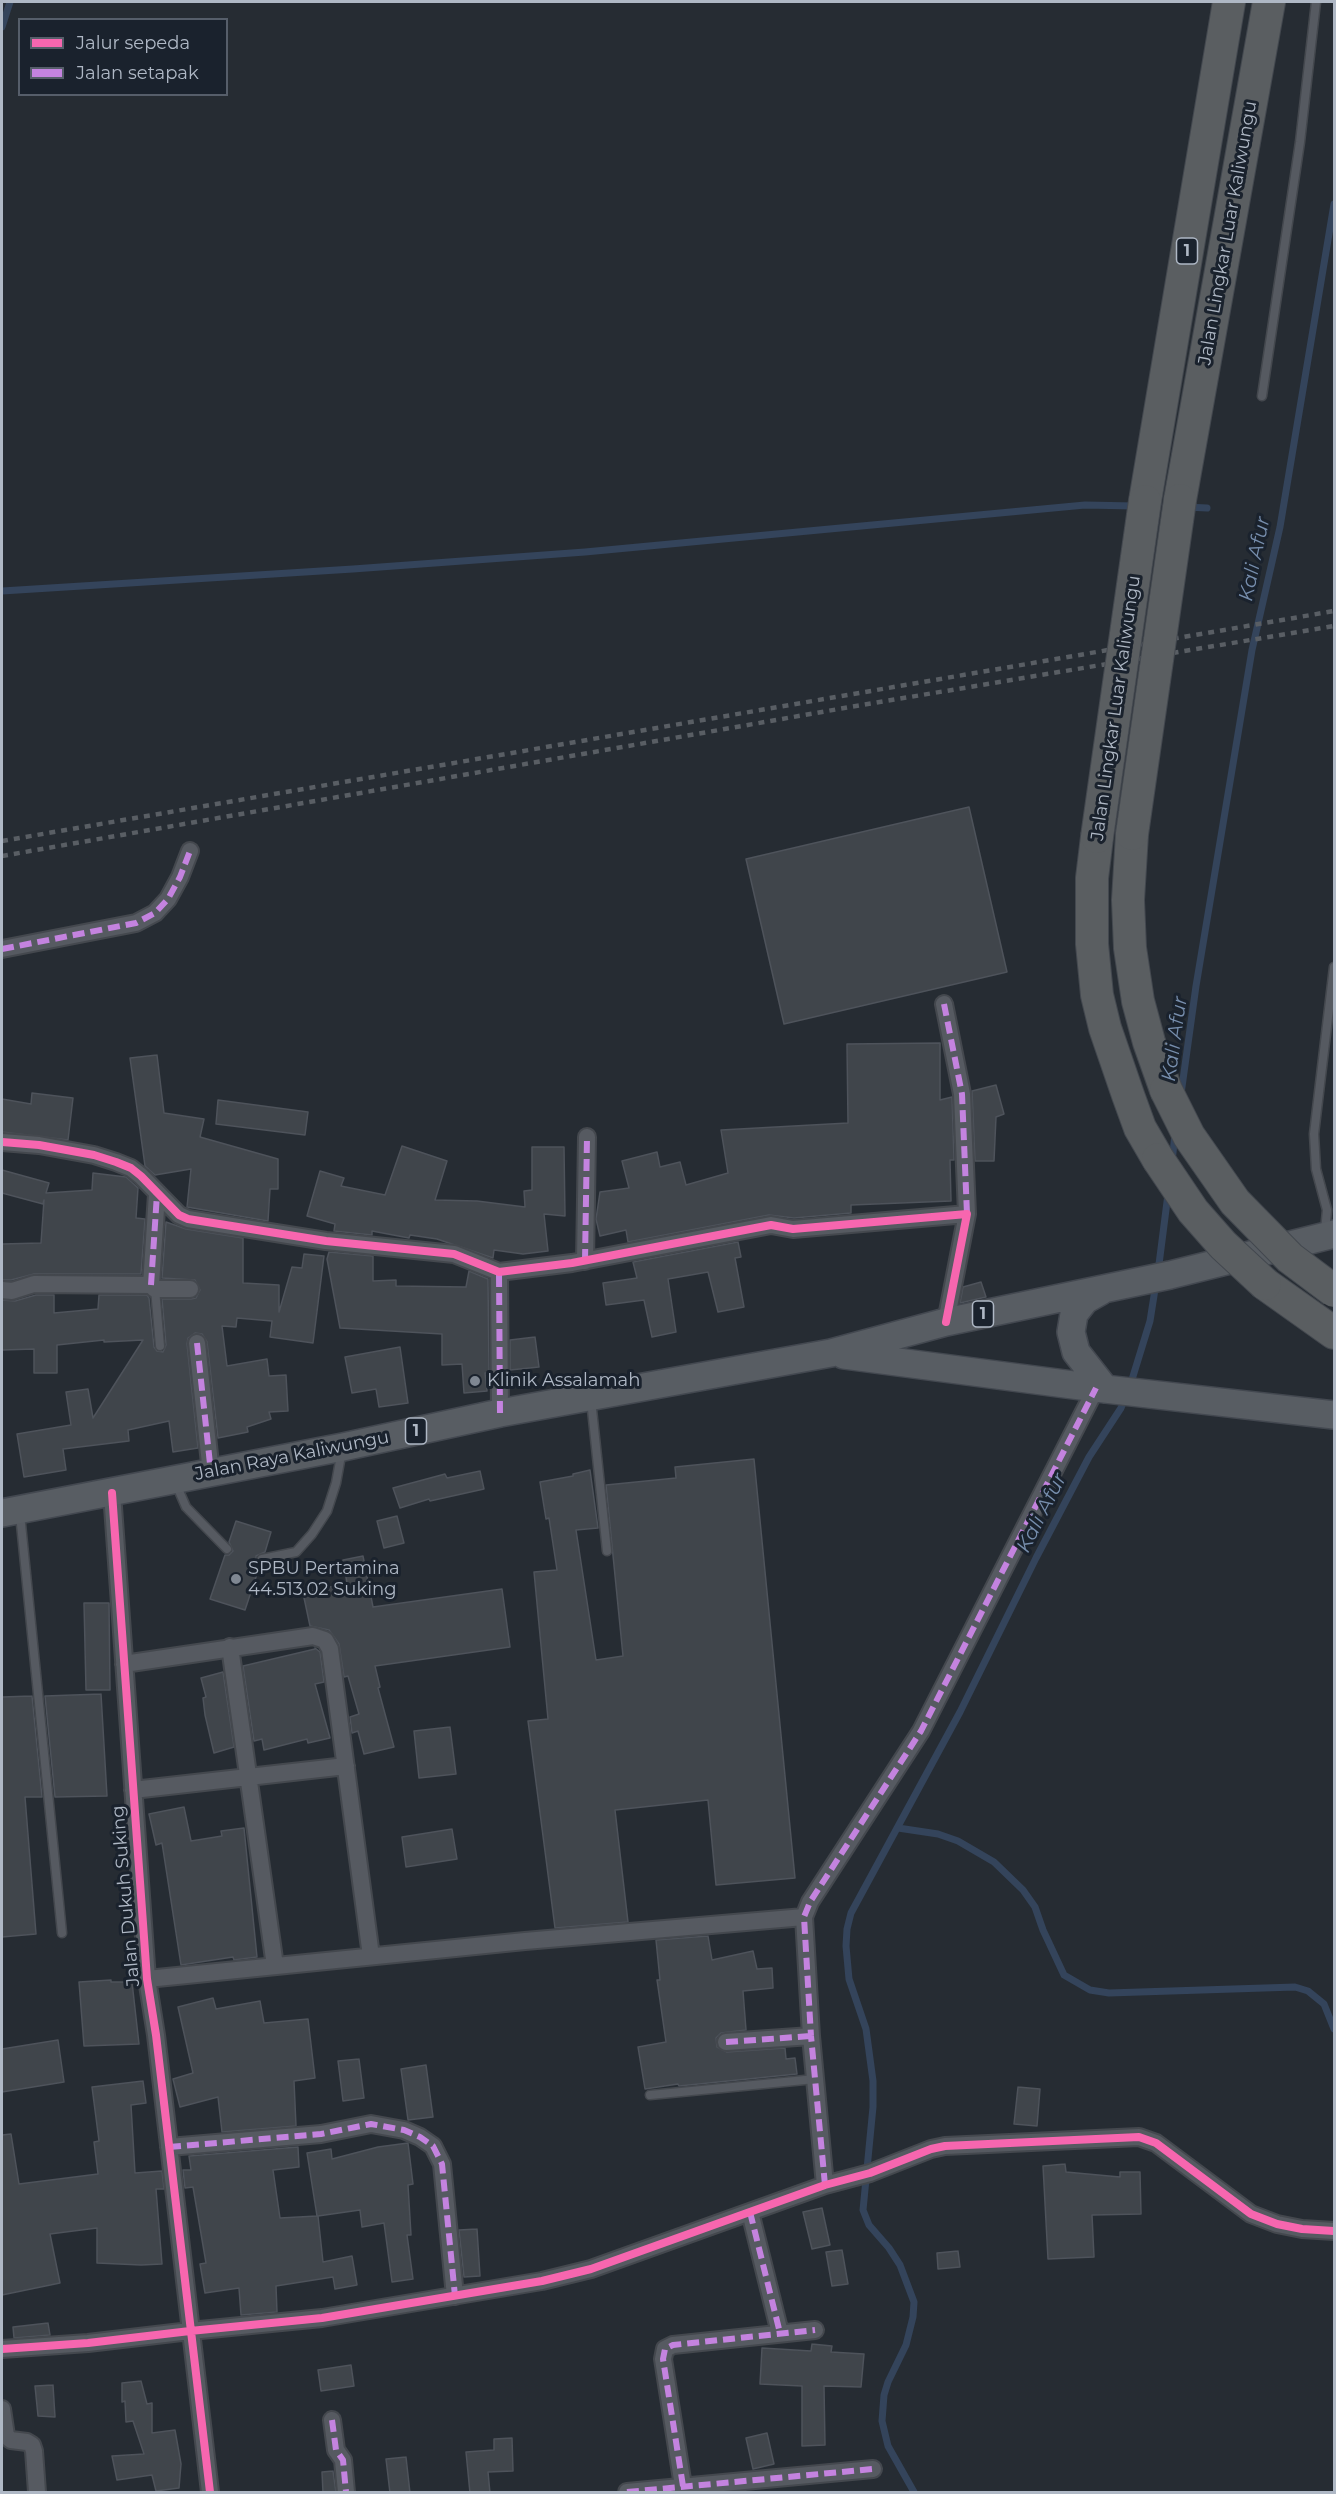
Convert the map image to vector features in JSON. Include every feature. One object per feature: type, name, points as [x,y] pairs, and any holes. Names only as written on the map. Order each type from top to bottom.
[{"type":"highway","name":"Jalan Lingkar Luar Kaliwungu","points":[[1229,2],[1145,501],[1097,837],[1092,878],[1092,922],[1098,995],[1105,1028],[1140,1128],[1158,1159],[1193,1211],[1223,1245],[1265,1284],[1335,1333]]},
{"type":"highway","name":"Jalan Lingkar Luar Kaliwungu","points":[[1269,2],[1180,500],[1132,834],[1128,900],[1130,948],[1138,1001],[1149,1042],[1166,1090],[1189,1136],[1235,1202],[1290,1258],[1335,1291]]},
{"type":"main road","name":"1","points":[[831,1353],[946,1322],[1170,1275],[1330,1234]]},
{"type":"main road","points":[[1106,1288],[1085,1300],[1074,1314],[1071,1332],[1076,1352],[1112,1390]]},
{"type":"main road","name":"1","points":[[831,1353],[1112,1390],[1335,1415]]},
{"type":"main road","name":"Jalan Raya Kaliwungu","points":[[11,1511],[343,1447],[500,1413],[831,1353]]},
{"type":"street","points":[[2,950],[136,923],[146,918],[155,913],[168,899],[190,851]]},
{"type":"street","points":[[944,1004],[962,1094],[967,1214],[946,1322]]},
{"type":"street","points":[[585,1261],[587,1137]]},
{"type":"street","points":[[2,1142],[83,1153],[131,1168],[178,1215],[188,1219],[326,1241],[454,1254],[498,1272],[585,1261],[771,1225],[793,1229],[967,1214]]},
{"type":"street","points":[[153,1287],[157,1194]]},
{"type":"street","points":[[498,1272],[500,1413]]},
{"type":"street","points":[[2,1290],[12,1290],[34,1284],[190,1289]]},
{"type":"street","points":[[197,1343],[211,1473]]},
{"type":"street","points":[[825,2185],[811,2036],[804,1917],[810,1902],[921,1731],[1112,1390]]},
{"type":"street","name":"Jalan Dukuh Suking","points":[[112,1493],[147,1978],[156,2035],[210,2493]]},
{"type":"street","points":[[124,1664],[313,1636],[325,1640],[330,1649],[371,1956]]},
{"type":"street","points":[[230,1647],[275,1966]]},
{"type":"street","points":[[133,1790],[346,1766]]},
{"type":"street","points":[[147,1978],[804,1917]]},
{"type":"street","points":[[726,2042],[811,2036]]},
{"type":"street","points":[[169,2146],[321,2134],[371,2124],[404,2130],[420,2137],[433,2146],[442,2164],[455,2296]]},
{"type":"street","points":[[2,2349],[88,2343],[322,2318],[591,2270],[825,2185],[870,2173],[931,2149],[945,2146],[1139,2137],[1156,2143],[1251,2214],[1277,2224],[1335,2231]]},
{"type":"street","points":[[750,2212],[780,2333]]},
{"type":"street","points":[[683,2486],[663,2359],[665,2349],[673,2344],[815,2330]]},
{"type":"street","points":[[2,2409],[6,2436],[11,2440],[32,2445],[37,2493]]},
{"type":"street","points":[[332,2420],[336,2450],[343,2460],[346,2493]]},
{"type":"street","points":[[627,2493],[873,2469]]},
{"type":"lane","points":[[1262,396],[1300,142],[1316,2]]},
{"type":"lane","points":[[1330,1234],[1327,1210],[1316,1168],[1314,1134],[1335,967]]},
{"type":"lane","points":[[153,1287],[160,1346]]},
{"type":"lane","points":[[590,1397],[607,1551]]},
{"type":"lane","points":[[262,1559],[296,1552],[312,1534],[327,1511],[336,1483],[343,1447]]},
{"type":"lane","points":[[174,1480],[186,1506],[227,1549]]},
{"type":"lane","points":[[11,1511],[62,1933]]},
{"type":"lane","points":[[650,2095],[815,2079]]},
{"type":"building","points":[[969,807],[1007,972],[784,1024],[746,859]]},
{"type":"building","points":[[940,1043],[940,1100],[952,1097],[954,1160],[950,1160],[951,1201],[851,1205],[851,1213],[794,1218],[769,1215],[628,1242],[626,1230],[600,1236],[596,1219],[600,1192],[629,1188],[622,1161],[657,1152],[660,1167],[680,1162],[686,1185],[728,1173],[721,1130],[848,1123],[847,1044]]},
{"type":"building","points":[[157,1055],[164,1113],[204,1119],[200,1137],[278,1159],[278,1189],[270,1189],[268,1221],[187,1207],[191,1169],[155,1175],[145,1166],[130,1058]]},
{"type":"building","points":[[996,1085],[1004,1114],[996,1117],[994,1161],[975,1161],[972,1091]]},
{"type":"building","points":[[32,1093],[73,1098],[68,1140],[2,1132],[2,1099],[31,1104]]},
{"type":"building","points":[[218,1100],[308,1112],[305,1135],[216,1124]]},
{"type":"building","points":[[402,1146],[447,1161],[435,1200],[477,1201],[525,1207],[524,1191],[532,1190],[532,1147],[564,1147],[565,1216],[544,1214],[548,1251],[523,1254],[494,1250],[493,1258],[437,1239],[410,1235],[409,1238],[372,1231],[372,1235],[334,1231],[335,1224],[307,1216],[320,1171],[344,1178],[341,1186],[385,1195]]},
{"type":"building","points":[[2,1170],[49,1183],[46,1193],[92,1190],[93,1173],[126,1177],[138,1188],[136,1218],[145,1219],[141,1274],[34,1274],[2,1280],[2,1244],[41,1243],[44,1200],[43,1204],[2,1193]]},
{"type":"building","points":[[166,1222],[186,1229],[243,1238],[243,1283],[279,1285],[279,1312],[292,1267],[302,1268],[304,1254],[324,1256],[313,1343],[270,1337],[272,1321],[237,1318],[236,1327],[222,1326],[227,1366],[267,1359],[269,1376],[286,1375],[288,1411],[269,1412],[271,1419],[247,1427],[248,1432],[218,1438],[207,1342],[202,1334],[195,1333],[188,1338],[187,1344],[198,1448],[173,1452],[169,1421],[128,1430],[129,1441],[63,1449],[66,1470],[24,1477],[17,1434],[71,1425],[66,1392],[88,1389],[93,1418],[143,1340],[104,1342],[104,1340],[57,1345],[57,1373],[34,1373],[34,1349],[2,1350],[2,1300],[15,1301],[36,1295],[54,1295],[54,1313],[98,1309],[99,1295],[147,1295],[154,1347],[157,1351],[163,1352],[166,1345],[162,1299],[196,1298],[200,1290],[195,1280],[162,1278]]},
{"type":"building","points":[[738,1242],[741,1257],[735,1258],[744,1307],[718,1312],[708,1272],[668,1279],[676,1332],[652,1337],[644,1300],[606,1305],[603,1283],[637,1278],[633,1262]]},
{"type":"building","points":[[329,1252],[373,1256],[373,1281],[396,1280],[396,1286],[466,1287],[469,1271],[488,1279],[489,1373],[485,1373],[487,1391],[464,1393],[462,1364],[442,1365],[442,1334],[340,1328],[327,1259]]},
{"type":"building","points":[[981,1282],[986,1297],[960,1303],[963,1287]]},
{"type":"building","points":[[535,1337],[539,1367],[510,1370],[510,1340]]},
{"type":"building","points":[[400,1347],[408,1403],[379,1407],[376,1389],[352,1393],[345,1357]]},
{"type":"building","points":[[754,1459],[795,1878],[716,1885],[708,1800],[615,1810],[628,1922],[555,1928],[528,1721],[548,1719],[534,1572],[557,1570],[549,1518],[546,1519],[540,1482],[573,1476],[573,1474],[590,1470],[598,1528],[576,1530],[596,1660],[623,1656],[606,1485],[676,1478],[675,1467]]},
{"type":"building","points":[[480,1471],[484,1489],[430,1501],[429,1499],[400,1508],[393,1488],[445,1474],[447,1478]]},
{"type":"building","points":[[397,1516],[404,1543],[384,1548],[377,1521]]},
{"type":"building","name":"SPBU Pertamina 44.513.02 Suking","points":[[236,1521],[271,1532],[265,1552],[256,1556],[256,1561],[260,1565],[245,1610],[210,1599],[225,1555],[233,1551],[229,1542]]},
{"type":"building","points":[[363,1556],[373,1607],[502,1589],[510,1647],[375,1666],[380,1687],[378,1688],[394,1747],[364,1754],[358,1731],[352,1733],[350,1717],[359,1714],[348,1676],[344,1677],[339,1644],[329,1630],[310,1626],[303,1593],[347,1583],[343,1560]]},
{"type":"building","points":[[84,1603],[109,1603],[110,1690],[86,1690]]},
{"type":"building","points":[[315,1648],[320,1652],[324,1682],[315,1684],[330,1738],[308,1743],[307,1739],[264,1750],[262,1739],[254,1741],[243,1666]]},
{"type":"building","points":[[223,1672],[234,1747],[214,1753],[205,1715],[203,1698],[206,1697],[201,1678]]},
{"type":"building","points":[[101,1694],[107,1796],[55,1797],[45,1696]]},
{"type":"building","points":[[32,1696],[42,1797],[25,1797],[36,1934],[2,1937],[2,1697]]},
{"type":"building","points":[[450,1727],[456,1774],[419,1778],[414,1731]]},
{"type":"building","points":[[184,1807],[191,1841],[222,1836],[221,1831],[244,1828],[257,1957],[234,1960],[233,1957],[181,1965],[162,1843],[156,1845],[149,1814]]},
{"type":"building","points":[[452,1829],[457,1859],[406,1867],[402,1837]]},
{"type":"building","points":[[708,1936],[712,1960],[753,1951],[757,1969],[772,1968],[773,1988],[743,1991],[746,2030],[721,2033],[716,2038],[717,2047],[727,2052],[785,2048],[786,2059],[795,2058],[797,2074],[645,2089],[638,2047],[666,2042],[657,1980],[660,1980],[656,1940]]},
{"type":"building","points":[[111,1980],[111,1982],[132,1982],[139,2044],[84,2046],[79,1982]]},
{"type":"building","points":[[213,1998],[216,2009],[260,2001],[264,2023],[308,2019],[315,2078],[294,2081],[296,2126],[222,2132],[218,2097],[180,2107],[173,2079],[193,2073],[178,2007]]},
{"type":"building","points":[[58,2040],[64,2082],[2,2092],[2,2049]]},
{"type":"building","points":[[359,2059],[364,2098],[343,2101],[338,2061]]},
{"type":"building","points":[[426,2065],[433,2117],[408,2120],[401,2069]]},
{"type":"building","points":[[143,2081],[146,2103],[131,2105],[135,2173],[162,2171],[164,2189],[156,2189],[162,2264],[97,2263],[97,2228],[50,2234],[60,2283],[2,2295],[2,2135],[11,2134],[19,2184],[98,2174],[94,2142],[99,2141],[92,2087]]},
{"type":"building","points":[[1018,2087],[1040,2089],[1037,2126],[1014,2124]]},
{"type":"building","points":[[408,2143],[413,2184],[408,2185],[411,2235],[407,2235],[413,2279],[392,2282],[384,2223],[362,2227],[360,2210],[318,2216],[323,2262],[352,2256],[357,2285],[335,2289],[333,2277],[276,2286],[277,2312],[241,2315],[239,2288],[205,2293],[200,2264],[206,2263],[193,2187],[185,2188],[183,2170],[191,2170],[189,2156],[298,2147],[299,2167],[273,2170],[280,2218],[317,2216],[307,2153],[331,2149],[332,2159],[378,2147]]},
{"type":"building","points":[[1065,2164],[1066,2172],[1120,2177],[1120,2172],[1140,2172],[1141,2214],[1092,2215],[1094,2257],[1048,2259],[1043,2166]]},
{"type":"building","points":[[822,2208],[830,2245],[812,2249],[803,2212]]},
{"type":"building","points":[[477,2229],[480,2276],[464,2277],[459,2230]]},
{"type":"building","points":[[842,2250],[848,2284],[832,2286],[826,2252]]},
{"type":"building","points":[[958,2251],[960,2267],[938,2269],[937,2253]]},
{"type":"building","points":[[48,2323],[50,2335],[14,2338],[13,2327]]},
{"type":"building","points":[[812,2344],[832,2346],[831,2352],[864,2354],[861,2387],[824,2386],[825,2445],[802,2446],[802,2386],[760,2384],[762,2348],[811,2351]]},
{"type":"building","points":[[351,2365],[354,2386],[321,2391],[318,2370]]},
{"type":"building","points":[[141,2381],[147,2404],[152,2403],[152,2433],[175,2430],[181,2464],[179,2488],[156,2491],[152,2475],[117,2480],[112,2456],[144,2454],[133,2421],[126,2422],[125,2401],[122,2402],[122,2383]]},
{"type":"building","points":[[53,2385],[55,2417],[38,2416],[35,2386]]},
{"type":"building","points":[[767,2433],[774,2464],[753,2469],[746,2438]]},
{"type":"building","points":[[512,2438],[513,2471],[488,2472],[490,2493],[470,2493],[466,2452],[494,2450],[494,2439]]},
{"type":"building","points":[[406,2457],[410,2493],[390,2493],[386,2459]]},
{"type":"building","points":[[333,2471],[336,2493],[323,2493],[322,2472]]},
{"type":"waterway","points":[[2,27],[10,2]]},
{"type":"waterway","name":"Kali Afur","points":[[1181,1094],[1196,986],[1252,650],[1280,527],[1334,204]]},
{"type":"waterway","points":[[2,591],[585,552],[1085,505],[1135,506]]},
{"type":"waterway","points":[[1186,507],[1207,508]]},
{"type":"waterway","name":"Kali Afur","points":[[1172,1162],[1175,1134]]},
{"type":"waterway","name":"Kali Afur","points":[[1158,1272],[1168,1194]]},
{"type":"waterway","name":"Kali Afur","points":[[1130,1386],[1150,1321],[1156,1283]]},
{"type":"waterway","points":[[914,2492],[888,2446],[882,2421],[884,2395],[906,2345],[914,2302],[900,2265],[869,2225],[863,2210],[873,2107],[873,2081],[866,2029],[849,1979],[847,1929],[851,1913],[960,1712],[1036,1558],[1089,1457],[1121,1408],[1126,1396]]},
{"type":"waterway","points":[[898,1828],[938,1834],[958,1841],[994,1862],[1023,1890],[1035,1907],[1064,1975],[1090,1990],[1109,1993],[1295,1987],[1308,1991],[1324,2004],[1334,2029]]},
{"type":"railway","points":[[2,841],[1334,611]]},
{"type":"railway","points":[[2,856],[850,707],[1334,626]]},
{"type":"marked path","points":[[2,949],[136,923],[155,913],[168,899],[190,851]]},
{"type":"marked path","points":[[944,1004],[962,1094],[967,1214]]},
{"type":"marked path","points":[[585,1261],[587,1137]]},
{"type":"marked path","points":[[151,1285],[157,1194]]},
{"type":"marked path","points":[[500,1413],[499,1272],[504,1271]]},
{"type":"marked path","points":[[197,1343],[211,1473]]},
{"type":"marked path","points":[[825,2185],[811,2036],[804,1917],[810,1902],[921,1731],[1096,1388]]},
{"type":"marked path","points":[[726,2042],[811,2036]]},
{"type":"marked path","points":[[169,2147],[321,2134],[371,2124],[404,2130],[420,2137],[433,2146],[442,2164],[455,2296]]},
{"type":"marked path","points":[[750,2212],[780,2333]]},
{"type":"marked path","points":[[683,2486],[663,2359],[665,2349],[673,2345],[815,2330]]},
{"type":"marked path","points":[[332,2420],[336,2450],[343,2460],[346,2492]]},
{"type":"marked path","points":[[627,2492],[873,2469]]},
{"type":"cycle path","points":[[2,1142],[39,1145],[94,1155],[131,1168],[179,1215],[188,1219],[326,1241],[454,1254],[499,1272],[572,1263],[771,1225],[793,1229],[967,1214],[946,1322]]},
{"type":"cycle path","points":[[112,1493],[147,1979],[156,2035],[210,2492]]},
{"type":"cycle path","points":[[2,2349],[88,2343],[322,2318],[542,2281],[591,2269],[825,2185],[870,2173],[931,2149],[945,2146],[1139,2137],[1156,2143],[1251,2214],[1277,2224],[1302,2229],[1334,2231]]},
{"type":"place","name":"Klinik Assalamah","points":[[475,1381]]},
{"type":"place","name":"SPBU Pertamina 44.513.02 Suking","points":[[236,1579]]}]
